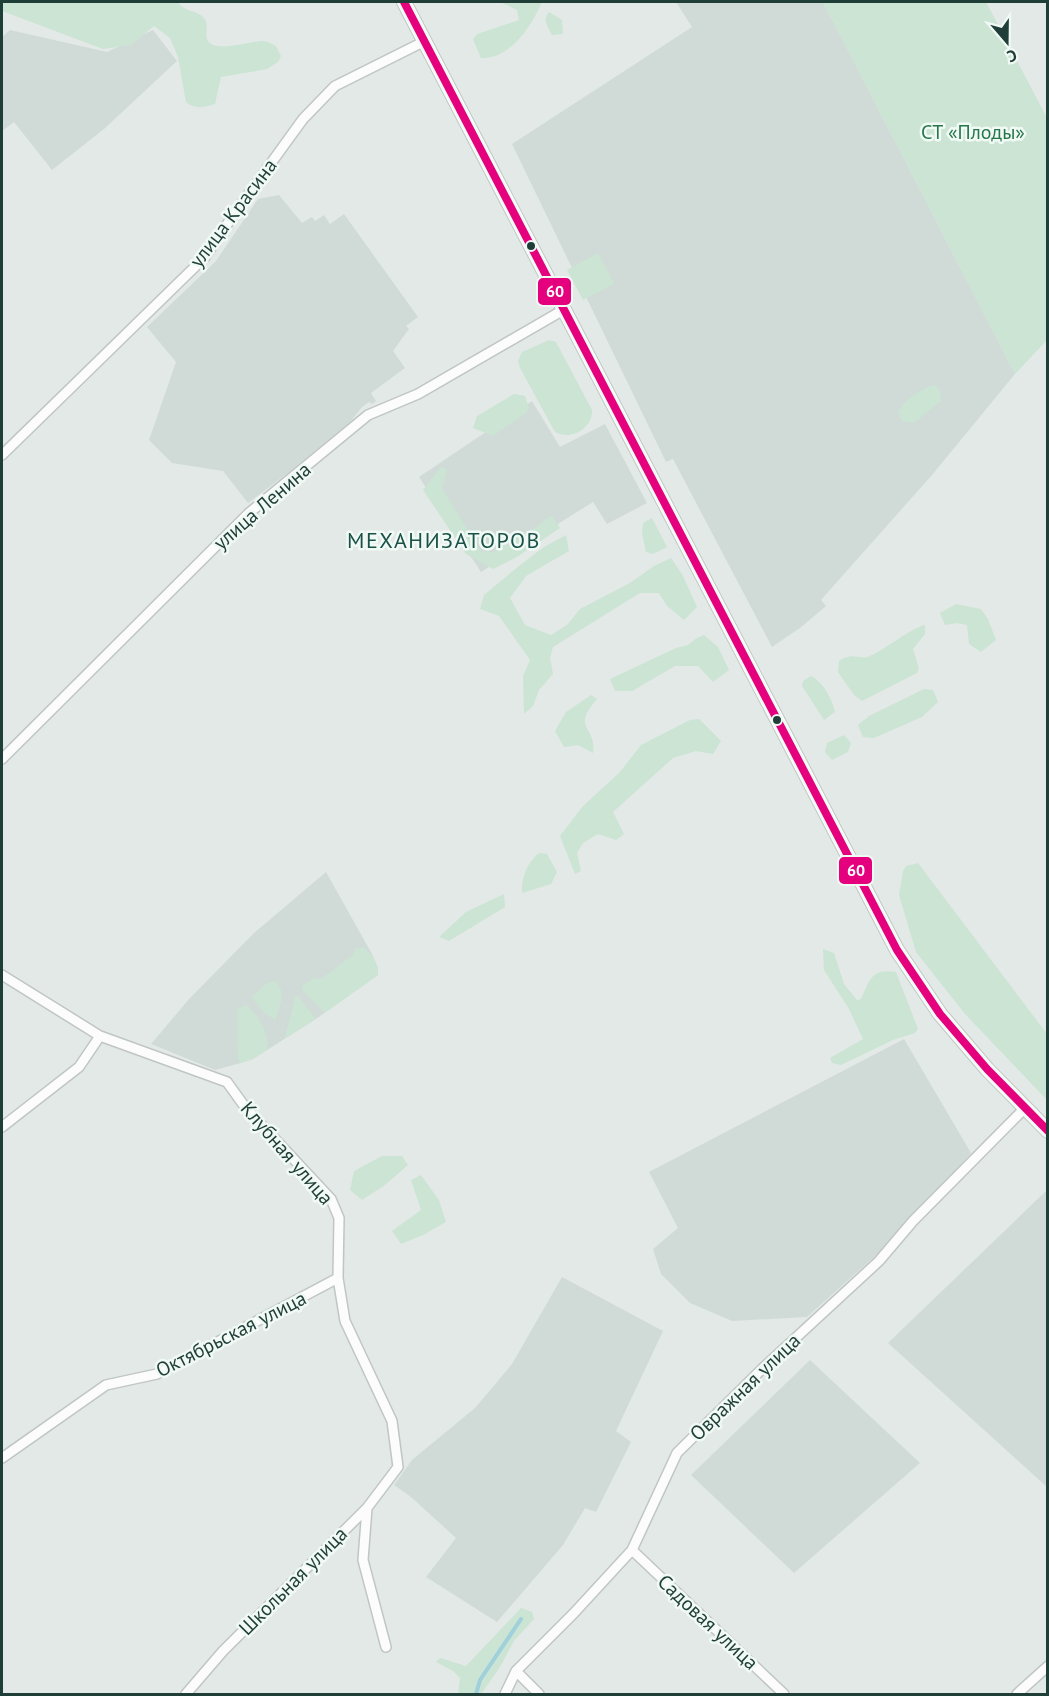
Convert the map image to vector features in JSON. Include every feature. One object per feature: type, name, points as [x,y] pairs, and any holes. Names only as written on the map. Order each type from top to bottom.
[{"type":"main road","points":[[404,2],[897,950],[940,1014],[987,1069],[1047,1131]]},
{"type":"street","name":"улица Красина","points":[[2,455],[205,257],[303,119],[335,86],[425,41]]},
{"type":"street","name":"улица Ленина","points":[[2,759],[249,513],[368,415],[418,394],[565,309]]},
{"type":"street","name":"Клубная улица","points":[[2,975],[99,1036],[227,1082],[245,1107],[331,1199],[339,1218],[338,1278],[345,1321],[392,1421],[398,1467]]},
{"type":"street","points":[[2,1127],[79,1067],[99,1036]]},
{"type":"street","name":"Овражная улица","points":[[505,1695],[516,1671],[632,1550],[677,1453],[770,1362],[879,1261],[913,1221],[1025,1108]]},
{"type":"street","name":"Октябрьская улица","points":[[2,1458],[106,1385],[157,1374],[338,1278]]},
{"type":"street","name":"Школьная улица","points":[[190,1693],[223,1651],[367,1508],[398,1467]]},
{"type":"street","points":[[367,1508],[363,1560],[386,1647]]},
{"type":"street","name":"Садовая улица","points":[[632,1550],[784,1695]]},
{"type":"street","points":[[1017,1695],[1047,1666]]},
{"type":"street","points":[[516,1671],[538,1695]]},
{"type":"shaded area","points":[[676,2],[823,2],[1015,374],[932,475],[821,600],[826,606],[772,647],[673,459],[666,462],[512,144],[692,27]]},
{"type":"shaded area","points":[[10,30],[107,52],[153,30],[177,61],[104,129],[52,170],[14,122],[2,131],[2,37]]},
{"type":"shaded area","points":[[279,195],[302,223],[312,217],[315,221],[324,215],[330,224],[344,214],[418,317],[406,326],[409,329],[393,351],[405,368],[371,393],[376,401],[372,404],[369,402],[362,407],[351,421],[248,503],[223,471],[172,463],[149,440],[176,362],[147,327],[216,261],[258,199]]},
{"type":"shaded area","points":[[532,401],[560,447],[605,424],[647,503],[607,524],[593,502],[481,572],[419,477]]},
{"type":"shaded area","points":[[326,872],[372,954],[378,968],[378,975],[316,1019],[253,1059],[241,1063],[215,1070],[151,1044],[190,998],[254,933]]},
{"type":"shaded area","points":[[904,1039],[971,1153],[894,1239],[807,1317],[732,1321],[690,1303],[661,1274],[653,1249],[678,1228],[649,1172]]},
{"type":"shaded area","points":[[1048,1190],[1047,1487],[888,1343]]},
{"type":"shaded area","points":[[562,1277],[663,1331],[616,1431],[631,1442],[596,1512],[585,1508],[563,1545],[497,1622],[426,1577],[456,1538],[411,1497],[394,1485],[412,1460],[475,1408],[512,1364]]},
{"type":"shaded area","points":[[810,1360],[920,1463],[794,1573],[691,1475]]},
{"type":"green space","points":[[2,2],[178,2],[184,8],[205,19],[207,39],[212,44],[234,46],[265,41],[276,46],[281,56],[278,62],[267,69],[221,77],[215,104],[197,107],[186,102],[178,57],[170,38],[154,26],[131,45],[103,49],[2,11]]},
{"type":"green space","points":[[500,2],[539,2],[541,4],[525,32],[510,48],[501,54],[481,58],[473,39],[477,34],[519,20],[517,10]]},
{"type":"green space","name":"СТ «Плоды»","points":[[823,2],[986,2],[1047,118],[1047,340],[1015,374]]},
{"type":"green space","points":[[549,12],[562,20],[563,34],[552,35],[546,21]]},
{"type":"green space","points":[[598,253],[614,284],[583,300],[567,270]]},
{"type":"green space","points":[[549,340],[556,342],[592,410],[589,422],[574,434],[555,432],[518,361],[522,352]]},
{"type":"green space","points":[[934,385],[940,392],[941,401],[914,423],[902,421],[898,413],[903,404],[918,392]]},
{"type":"green space","points":[[514,394],[525,396],[529,408],[526,413],[493,436],[473,428],[477,416]]},
{"type":"green space","points":[[441,467],[447,470],[442,488],[481,551],[494,552],[534,529],[551,515],[560,528],[517,557],[493,569],[466,554],[423,490]]},
{"type":"green space","points":[[652,518],[667,547],[653,554],[646,552],[642,534],[643,523]]},
{"type":"green space","points":[[566,535],[569,551],[526,576],[510,598],[525,625],[551,635],[567,625],[580,609],[671,558],[682,574],[697,607],[684,620],[667,606],[659,593],[640,593],[553,647],[550,658],[553,674],[539,690],[533,706],[524,714],[523,676],[530,660],[499,616],[480,609],[484,595],[544,547]]},
{"type":"green space","points":[[956,604],[981,609],[988,619],[996,640],[981,652],[969,644],[967,625],[957,623],[945,625],[940,613]]},
{"type":"green space","points":[[925,625],[925,634],[913,649],[919,668],[917,673],[862,701],[854,695],[838,672],[839,661],[853,656],[870,656]]},
{"type":"green space","points":[[704,635],[718,647],[729,670],[713,682],[698,666],[675,666],[632,691],[615,691],[610,679],[676,648],[688,645]]},
{"type":"green space","points":[[811,676],[824,687],[834,707],[835,712],[824,720],[802,686],[803,681]]},
{"type":"green space","points":[[924,689],[933,690],[938,702],[922,717],[874,738],[863,737],[858,725],[869,716]]},
{"type":"green space","points":[[591,695],[597,699],[589,709],[585,722],[592,737],[593,753],[578,745],[564,747],[555,731],[566,712]]},
{"type":"green space","points":[[699,719],[721,741],[713,754],[696,751],[673,758],[613,812],[624,834],[616,840],[598,834],[583,843],[577,853],[581,871],[575,874],[560,836],[583,806],[620,772],[641,745],[690,720]]},
{"type":"green space","points":[[844,735],[851,743],[848,752],[832,760],[825,752],[827,743]]},
{"type":"green space","points":[[539,853],[547,854],[557,872],[551,884],[522,893],[526,871],[531,861]]},
{"type":"green space","points":[[918,863],[1047,1034],[1047,1100],[965,1014],[916,952],[899,895],[903,871],[906,866]]},
{"type":"green space","points":[[504,894],[505,907],[449,941],[439,937],[466,912]]},
{"type":"green space","points":[[363,947],[374,959],[378,975],[326,1012],[323,1011],[303,991],[302,986],[313,978],[321,979],[353,955],[356,948]]},
{"type":"green space","points":[[823,949],[834,953],[844,984],[857,1000],[861,999],[873,976],[882,972],[896,972],[918,1029],[915,1033],[893,1040],[841,1065],[832,1063],[830,1058],[863,1039],[849,1009],[824,970]]},
{"type":"green space","points":[[275,981],[282,995],[275,1020],[262,1011],[252,997],[267,983]]},
{"type":"green space","points":[[298,996],[316,1019],[285,1038],[295,997]]},
{"type":"green space","points":[[246,1005],[262,1025],[267,1038],[267,1050],[241,1063],[238,1059],[237,1009]]},
{"type":"green space","points":[[382,1156],[402,1156],[408,1165],[385,1185],[362,1200],[350,1190],[354,1171]]},
{"type":"green space","points":[[421,1175],[439,1200],[446,1222],[401,1244],[392,1231],[421,1210],[411,1180]]},
{"type":"green space","points":[[521,1608],[532,1612],[534,1619],[514,1641],[500,1667],[481,1694],[458,1694],[460,1678],[453,1671],[436,1662],[440,1658],[466,1666]]},
{"type":"waterway","points":[[476,1694],[480,1680],[521,1619]]},
{"type":"transit line","name":"60","points":[[404,2],[897,950],[940,1014],[987,1069],[1048,1131]]},
{"type":"district","name":"МЕХАНИЗАТОРОВ","points":[[444,540]]}]
